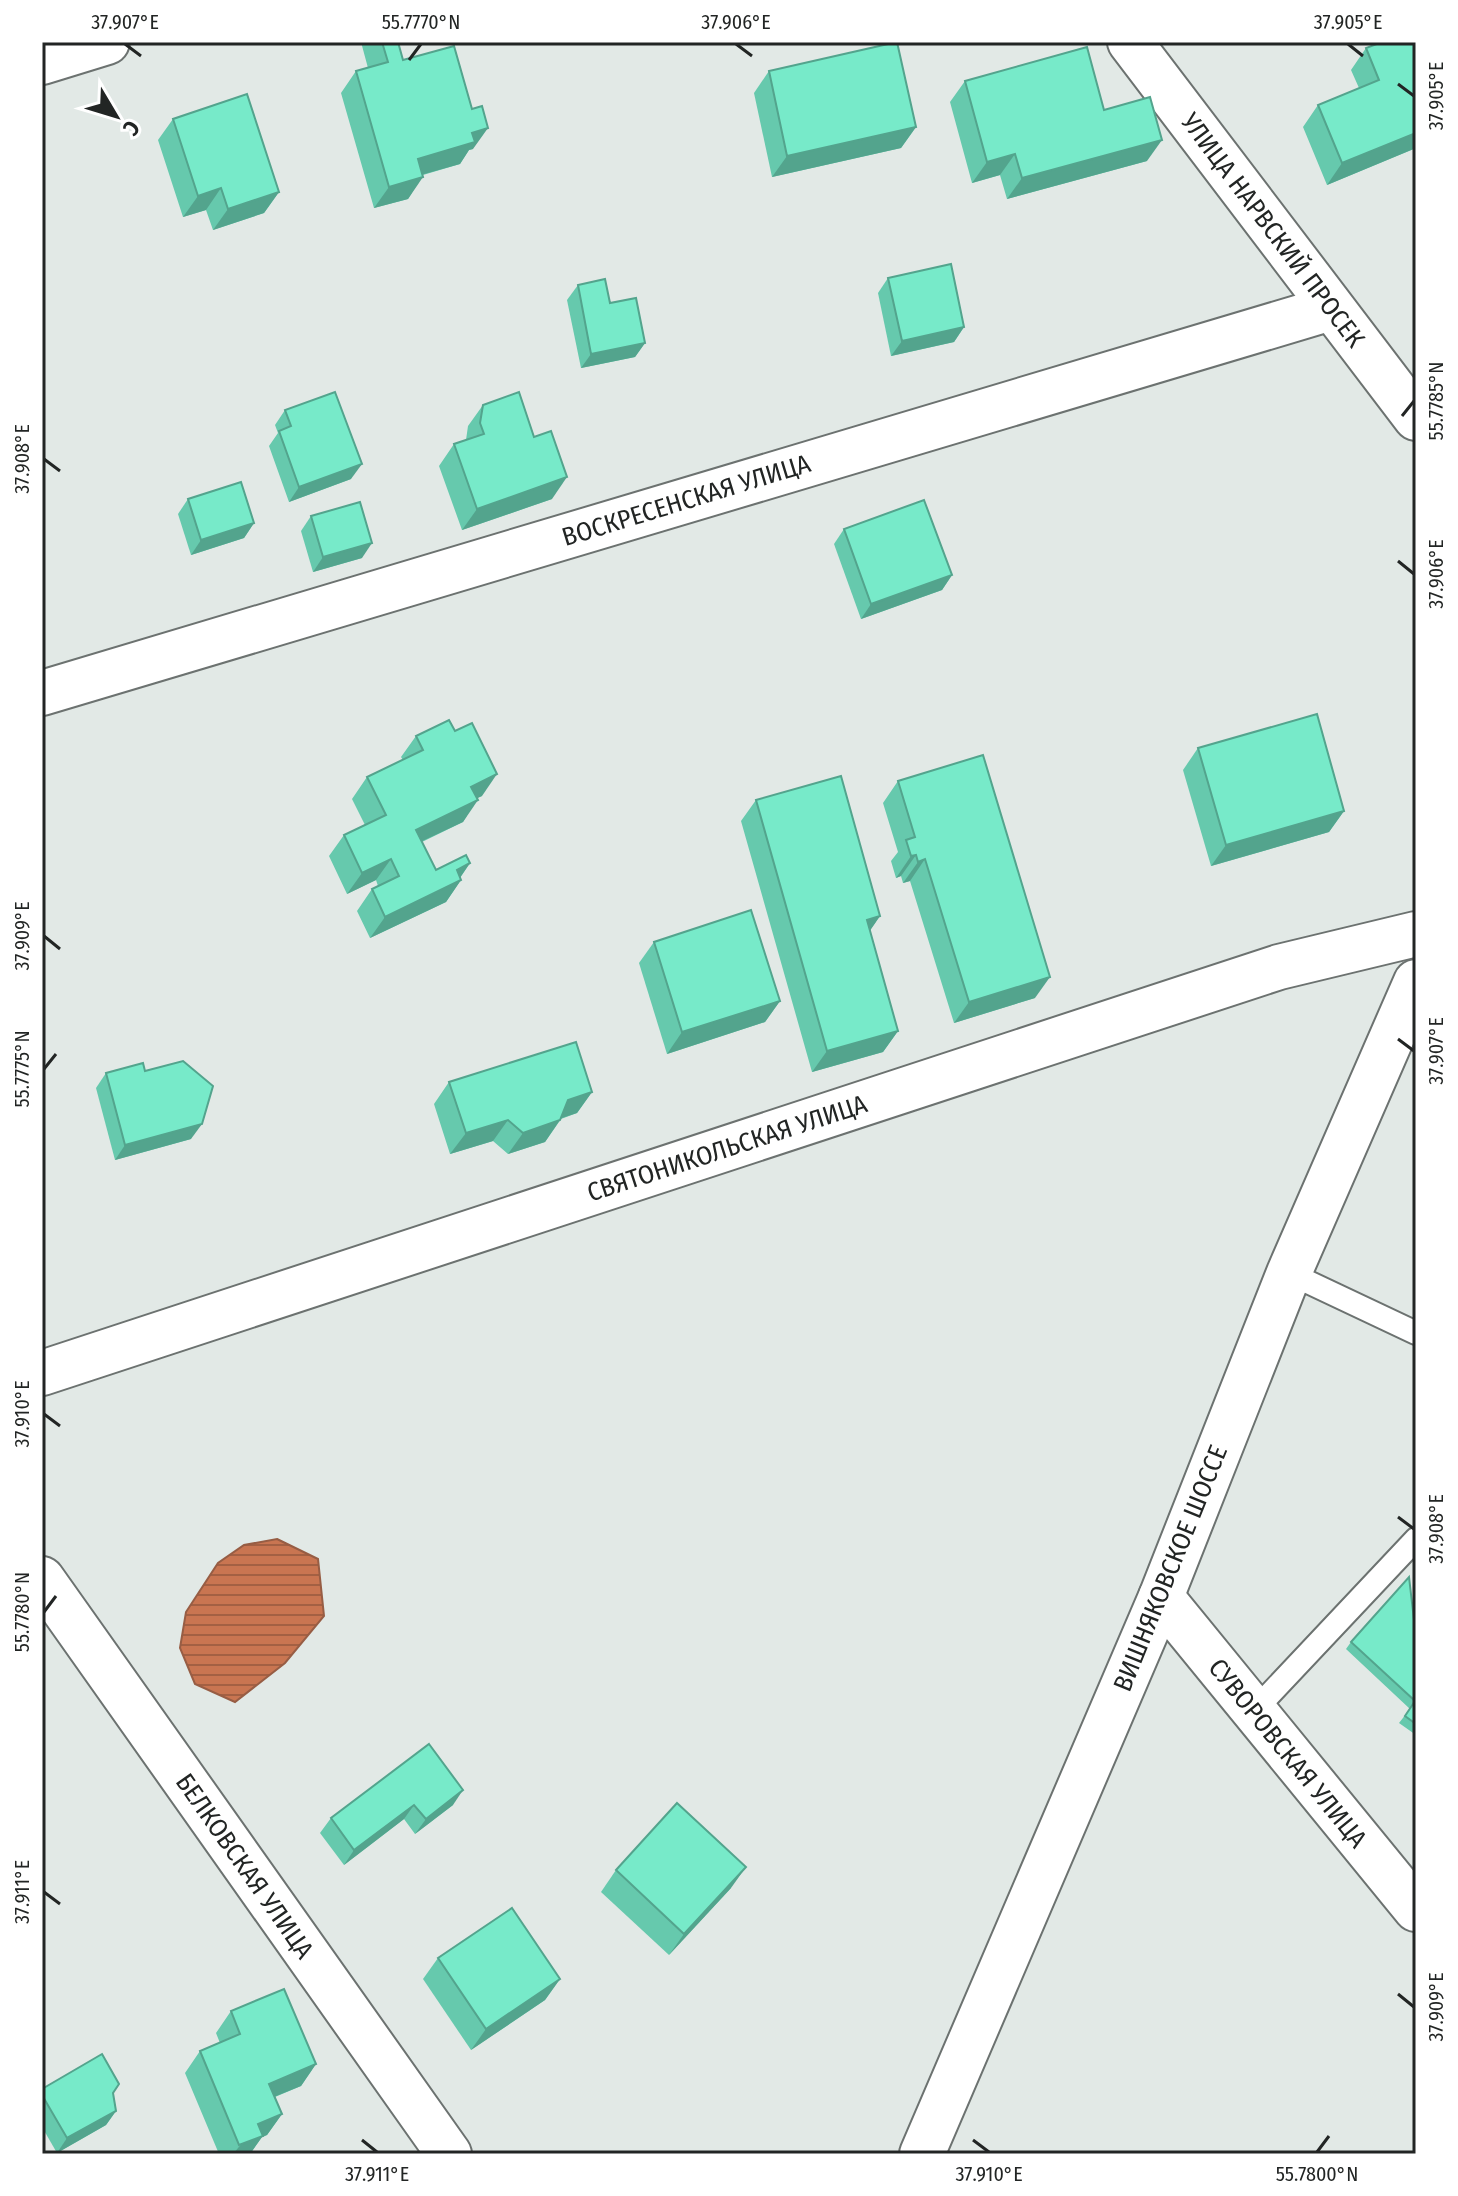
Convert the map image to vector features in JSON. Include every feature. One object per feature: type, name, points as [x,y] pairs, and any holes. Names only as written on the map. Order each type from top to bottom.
[{"type":"street","points":[[42,62],[107,42]]},
{"type":"street","name":"УЛИЦА НАРВСКИЙ ПРОСЕК","points":[[1130,42],[1416,418]]},
{"type":"street","name":"ВОСКРЕСЕНСКАЯ УЛИЦА","points":[[42,693],[1331,308]]},
{"type":"street","name":"СВЯТОНИКОЛЬСКАЯ УЛИЦА","points":[[42,1373],[1279,967],[1416,934]]},
{"type":"street","name":"ВИШНЯКОВСКОЕ ШОССЕ","points":[[922,2154],[1161,1597],[1289,1273],[1416,982]]},
{"type":"street","name":"БЕЛКОВСКАЯ УЛИЦА","points":[[42,1579],[449,2154]]},
{"type":"street","name":"СУВОРОВСКАЯ УЛИЦА","points":[[1161,1597],[1416,1909]]},
{"type":"lane","points":[[1289,1273],[1416,1333]]},
{"type":"lane","points":[[1254,1711],[1416,1539]]},
{"type":"shaded area","points":[[277,1539],[318,1559],[324,1616],[285,1663],[235,1702],[195,1684],[180,1648],[186,1612],[218,1563],[244,1545]]},
{"type":"building","points":[[382,42],[398,42],[403,60],[454,46],[472,109],[482,106],[488,128],[472,133],[475,142],[418,159],[423,177],[389,187],[356,71],[388,62]]},
{"type":"building","points":[[897,42],[916,127],[787,156],[769,71]]},
{"type":"building","points":[[1382,42],[1416,42],[1416,133],[1342,163],[1318,105],[1379,80],[1366,48]]},
{"type":"building","points":[[1087,47],[1104,110],[1150,97],[1162,140],[1022,178],[1015,154],[987,162],[965,81]]},
{"type":"building","points":[[247,94],[279,192],[228,209],[221,188],[198,196],[173,119]]},
{"type":"building","points":[[951,264],[964,327],[902,341],[888,278]]},
{"type":"building","points":[[605,279],[610,303],[636,298],[645,343],[591,354],[578,285]]},
{"type":"building","points":[[335,392],[362,464],[299,487],[279,431],[291,426],[285,410]]},
{"type":"building","points":[[519,392],[534,437],[551,431],[567,477],[477,509],[454,444],[484,434],[480,423],[483,405]]},
{"type":"building","points":[[241,482],[254,523],[201,540],[188,499]]},
{"type":"building","points":[[924,500],[952,575],[871,604],[844,529]]},
{"type":"building","points":[[360,502],[372,543],[323,557],[311,516]]},
{"type":"building","points":[[1317,714],[1344,811],[1226,845],[1198,748]]},
{"type":"building","points":[[449,720],[455,731],[472,723],[497,774],[471,787],[478,800],[416,830],[436,870],[466,855],[470,863],[457,870],[461,880],[385,917],[372,889],[399,876],[391,859],[362,873],[344,835],[386,815],[367,777],[423,750],[416,736]]},
{"type":"building","points":[[983,755],[1050,977],[969,1002],[925,859],[918,862],[916,855],[911,856],[906,840],[915,837],[898,781]]},
{"type":"building","points":[[841,776],[880,916],[867,920],[898,1031],[827,1051],[756,800]]},
{"type":"building","points":[[751,910],[780,1001],[682,1032],[654,942]]},
{"type":"building","points":[[576,1042],[592,1092],[568,1100],[560,1120],[523,1133],[508,1120],[466,1133],[449,1082]]},
{"type":"building","points":[[183,1061],[213,1086],[202,1124],[125,1145],[106,1073],[143,1063],[145,1071]]},
{"type":"building","points":[[1409,1577],[1416,1637],[1416,1724],[1405,1716],[1415,1701],[1351,1642]]},
{"type":"building","points":[[429,1744],[463,1790],[426,1819],[414,1805],[354,1850],[331,1818]]},
{"type":"building","points":[[677,1803],[746,1867],[684,1934],[616,1870]]},
{"type":"building","points":[[512,1908],[560,1979],[486,2029],[438,1958]]},
{"type":"building","points":[[284,1989],[316,2064],[269,2084],[282,2114],[258,2124],[263,2136],[239,2145],[200,2051],[240,2034],[231,2011]]},
{"type":"building","points":[[102,2054],[119,2084],[113,2093],[116,2111],[67,2138],[42,2095],[42,2089]]}]
